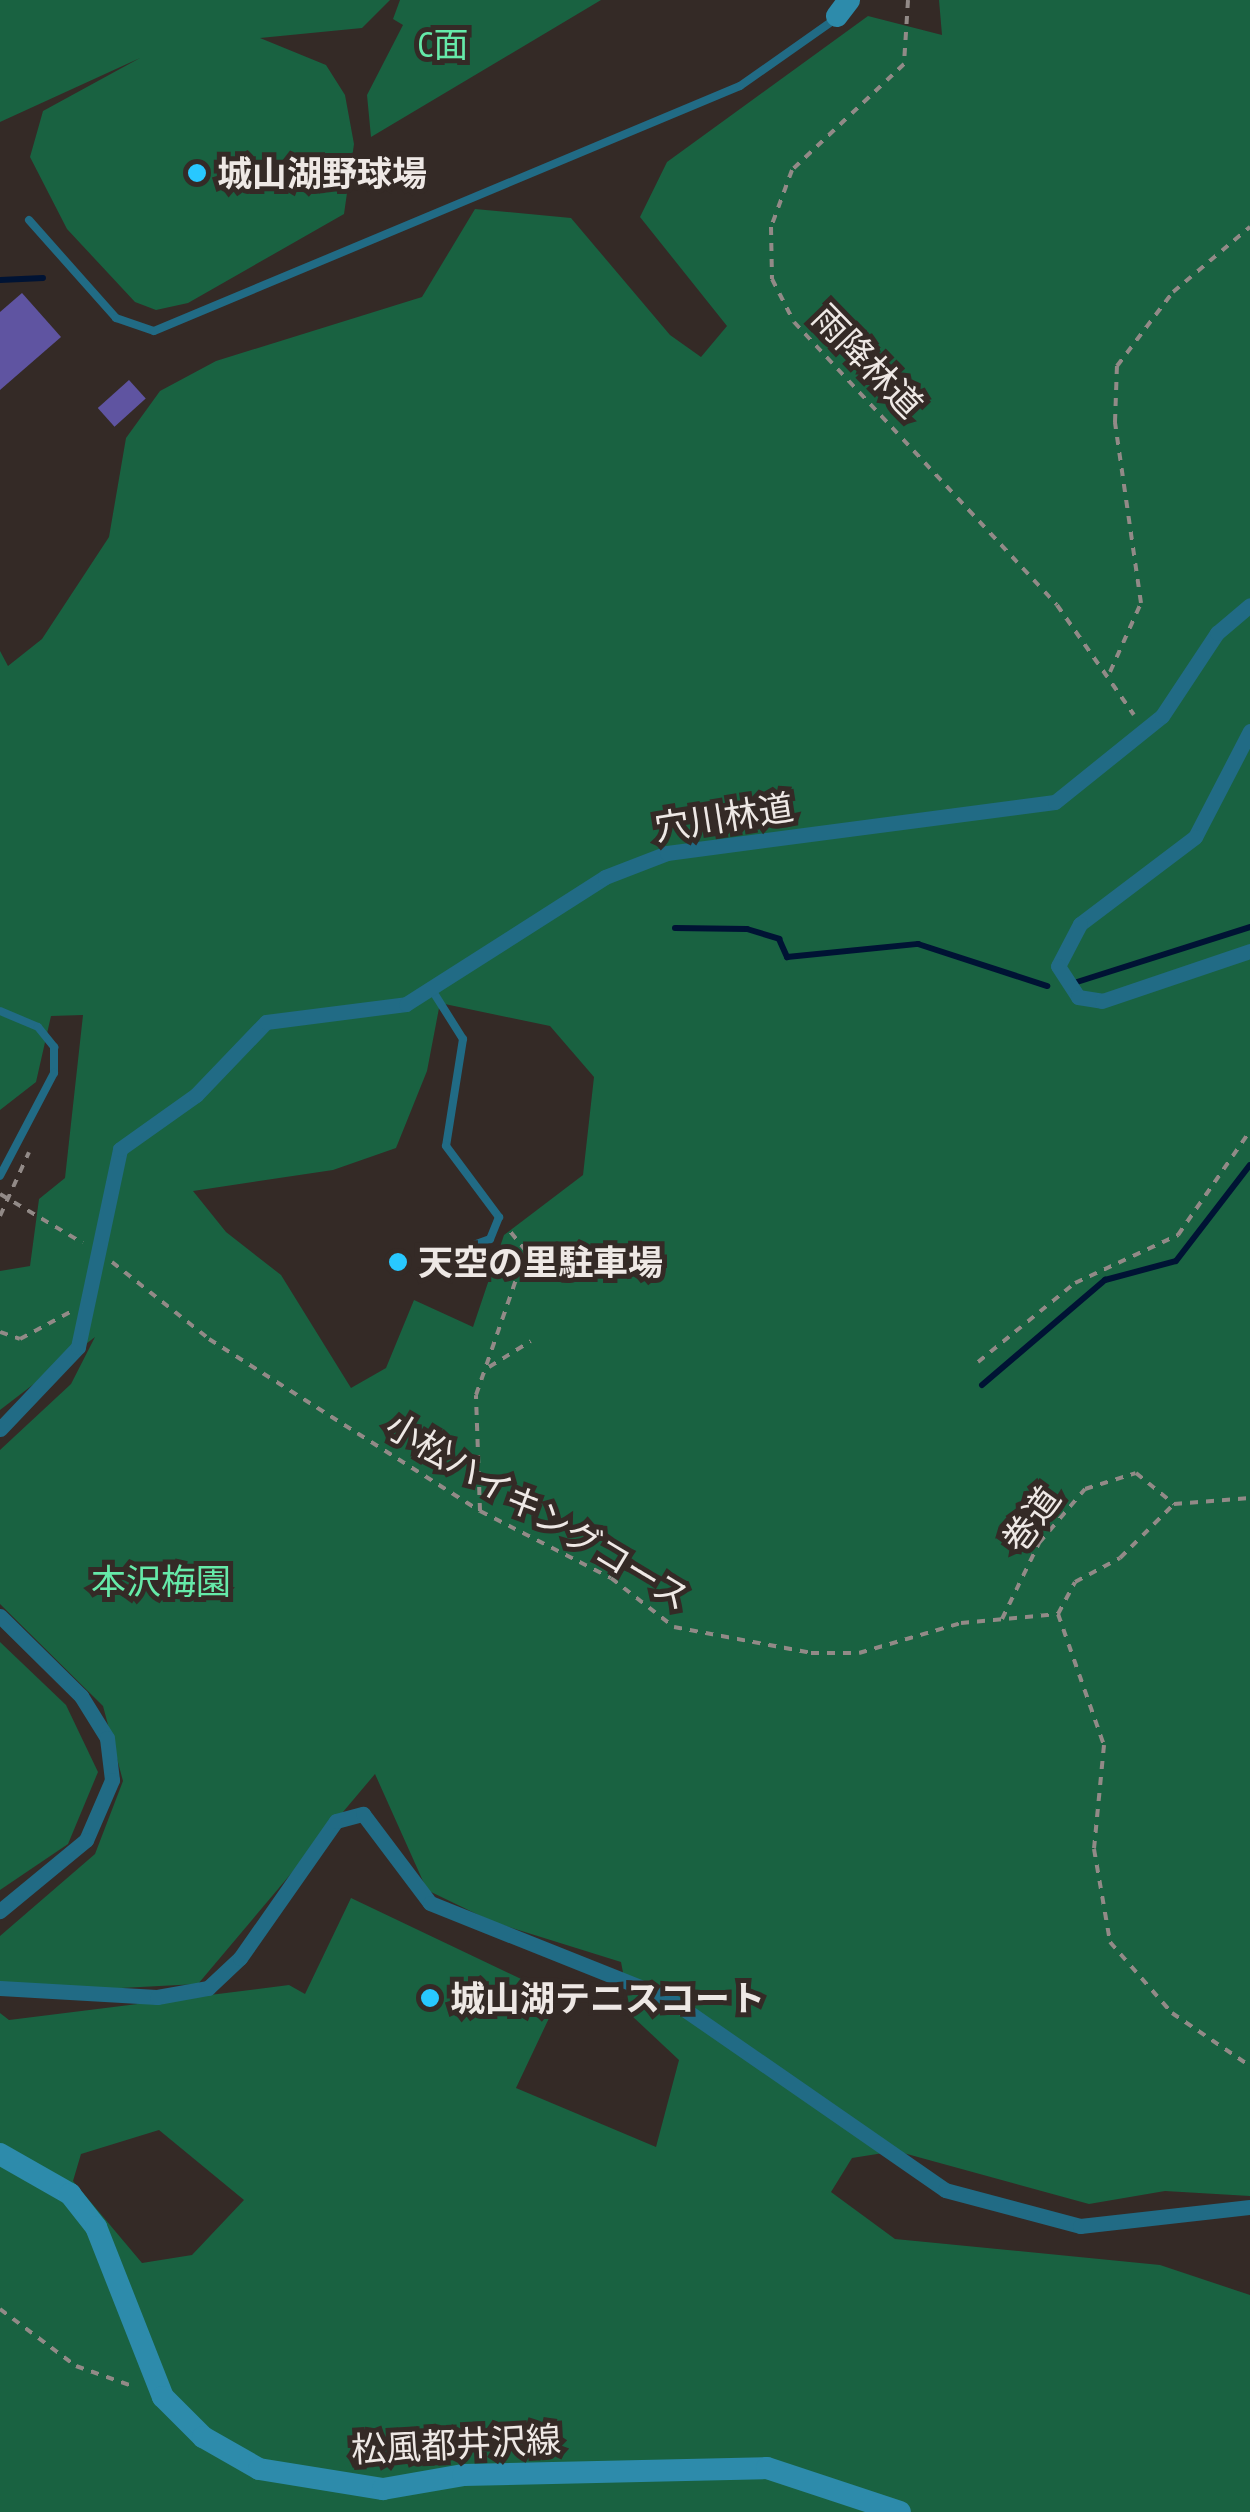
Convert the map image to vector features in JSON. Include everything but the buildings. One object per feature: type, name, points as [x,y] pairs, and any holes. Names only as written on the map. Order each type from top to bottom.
[{"type":"street","name":"穴川林道","points":[[101,1253],[110,1176],[120,1149],[196,1095],[266,1022],[375,1013],[432,990],[641,860],[930,814],[1017,813],[1055,802],[1144,732],[1177,699],[1217,633],[1250,605]]},
{"type":"street","points":[[1250,730],[1195,837],[1080,924],[1058,966],[1078,996],[1102,1002],[1250,951]]},
{"type":"street","points":[[0,1429],[70,1364],[89,1308],[101,1253]]},
{"type":"street","points":[[0,1616],[90,1710],[107,1738],[112,1780],[86,1840],[0,1911]]},
{"type":"street","points":[[0,1988],[157,1996],[208,1988],[240,1958],[336,1821],[363,1814],[430,1903],[668,1998],[946,2190],[1080,2226],[1250,2207]]},
{"type":"street","name":"松風都井沢線","points":[[0,2154],[56,2181],[96,2227],[163,2398],[228,2454],[313,2482],[383,2489],[463,2476],[767,2468],[900,2512]]},
{"type":"lane","points":[[29,220],[116,318],[154,331],[740,86],[800,52],[843,8]]},
{"type":"lane","points":[[432,990],[462,1039],[446,1146],[493,1203],[499,1227],[478,1247],[446,1254]]},
{"type":"lane","points":[[0,1010],[38,1026],[54,1047],[54,1073],[0,1176]]},
{"type":"path","name":"雨降林道","points":[[908,0],[911,46],[898,74],[792,170],[771,227],[772,279],[794,322],[934,466],[1110,673],[1144,732]]},
{"type":"path","points":[[1110,673],[1141,603],[1116,422],[1117,366],[1172,292],[1250,227]]},
{"type":"path","points":[[978,1362],[1075,1283],[1178,1235],[1250,1131]]},
{"type":"path","name":"小松ハイキングコース","points":[[0,1194],[101,1253],[195,1329],[480,1511],[703,1636],[858,1653],[1002,1619],[1058,1614]]},
{"type":"path","points":[[480,1511],[476,1395],[526,1250],[516,1230],[499,1227]]},
{"type":"path","points":[[0,1332],[20,1340],[58,1314],[89,1308]]},
{"type":"path","points":[[484,1370],[531,1340]]},
{"type":"path","name":"巻道","points":[[1002,1619],[1039,1543],[1085,1489],[1136,1473],[1174,1504]]},
{"type":"path","points":[[1250,1498],[1174,1504],[1120,1558],[1075,1582],[1058,1614],[1104,1745],[1094,1849],[1110,1942],[1172,2013],[1250,2066]]},
{"type":"path","points":[[0,2309],[76,2366],[163,2398]]},
{"type":"green space","name":"城山湖野球場","points":[[0,0],[390,0],[362,28],[260,38],[326,65],[345,95],[354,144],[344,214],[188,303],[156,310],[135,302],[67,229],[30,157],[43,111],[140,58],[0,122]]},
{"type":"green space","name":"城山湖野球場","points":[[400,0],[601,0],[371,137],[367,95],[403,25],[393,19]]},
{"type":"green space","name":"本沢梅園","points":[[939,0],[1250,0],[1250,2196],[1165,2191],[1089,2204],[896,2151],[852,2158],[831,2192],[895,2239],[1160,2265],[1250,2295],[1250,2512],[0,2512],[0,2013],[9,2020],[289,1985],[305,1994],[351,1898],[559,1997],[516,2088],[656,2147],[679,2060],[631,2015],[621,1962],[493,1922],[427,1890],[375,1774],[198,1984],[25,1993],[0,1984],[0,1936],[95,1854],[123,1781],[103,1706],[0,1604],[0,1450],[71,1384],[95,1337],[0,1410],[0,1271],[30,1266],[39,1199],[65,1178],[83,1015],[51,1016],[36,1082],[0,1110],[0,651],[8,666],[42,639],[109,537],[126,438],[160,391],[216,361],[422,297],[475,209],[571,218],[670,335],[701,357],[727,326],[640,217],[667,162],[868,16],[942,35]],"holes":[[[440,1003],[550,1026],[594,1077],[583,1175],[504,1235],[473,1327],[414,1300],[386,1368],[351,1388],[281,1275],[226,1232],[193,1191],[333,1170],[396,1148],[427,1071]],[[159,2130],[244,2200],[192,2255],[142,2263],[73,2181],[81,2154]]]},
{"type":"green space","points":[[0,1642],[66,1705],[98,1772],[68,1844],[0,1890]]},
{"type":"waterway","points":[[0,280],[43,278]]},
{"type":"waterway","points":[[1077,982],[1250,927]]},
{"type":"waterway","points":[[675,928],[747,929],[779,939],[787,957],[918,944],[1047,986]]},
{"type":"waterway","points":[[982,1385],[1105,1280],[1176,1261],[1250,1165]]},
{"type":"place","name":"城山湖野球場","points":[[197,173]]},
{"type":"place","name":"天空の里駐車場","points":[[398,1262]]},
{"type":"place","name":"城山湖テニスコート","points":[[430,1998]]},
{"type":"park label","name":"C面","points":[[443,44]]}]
